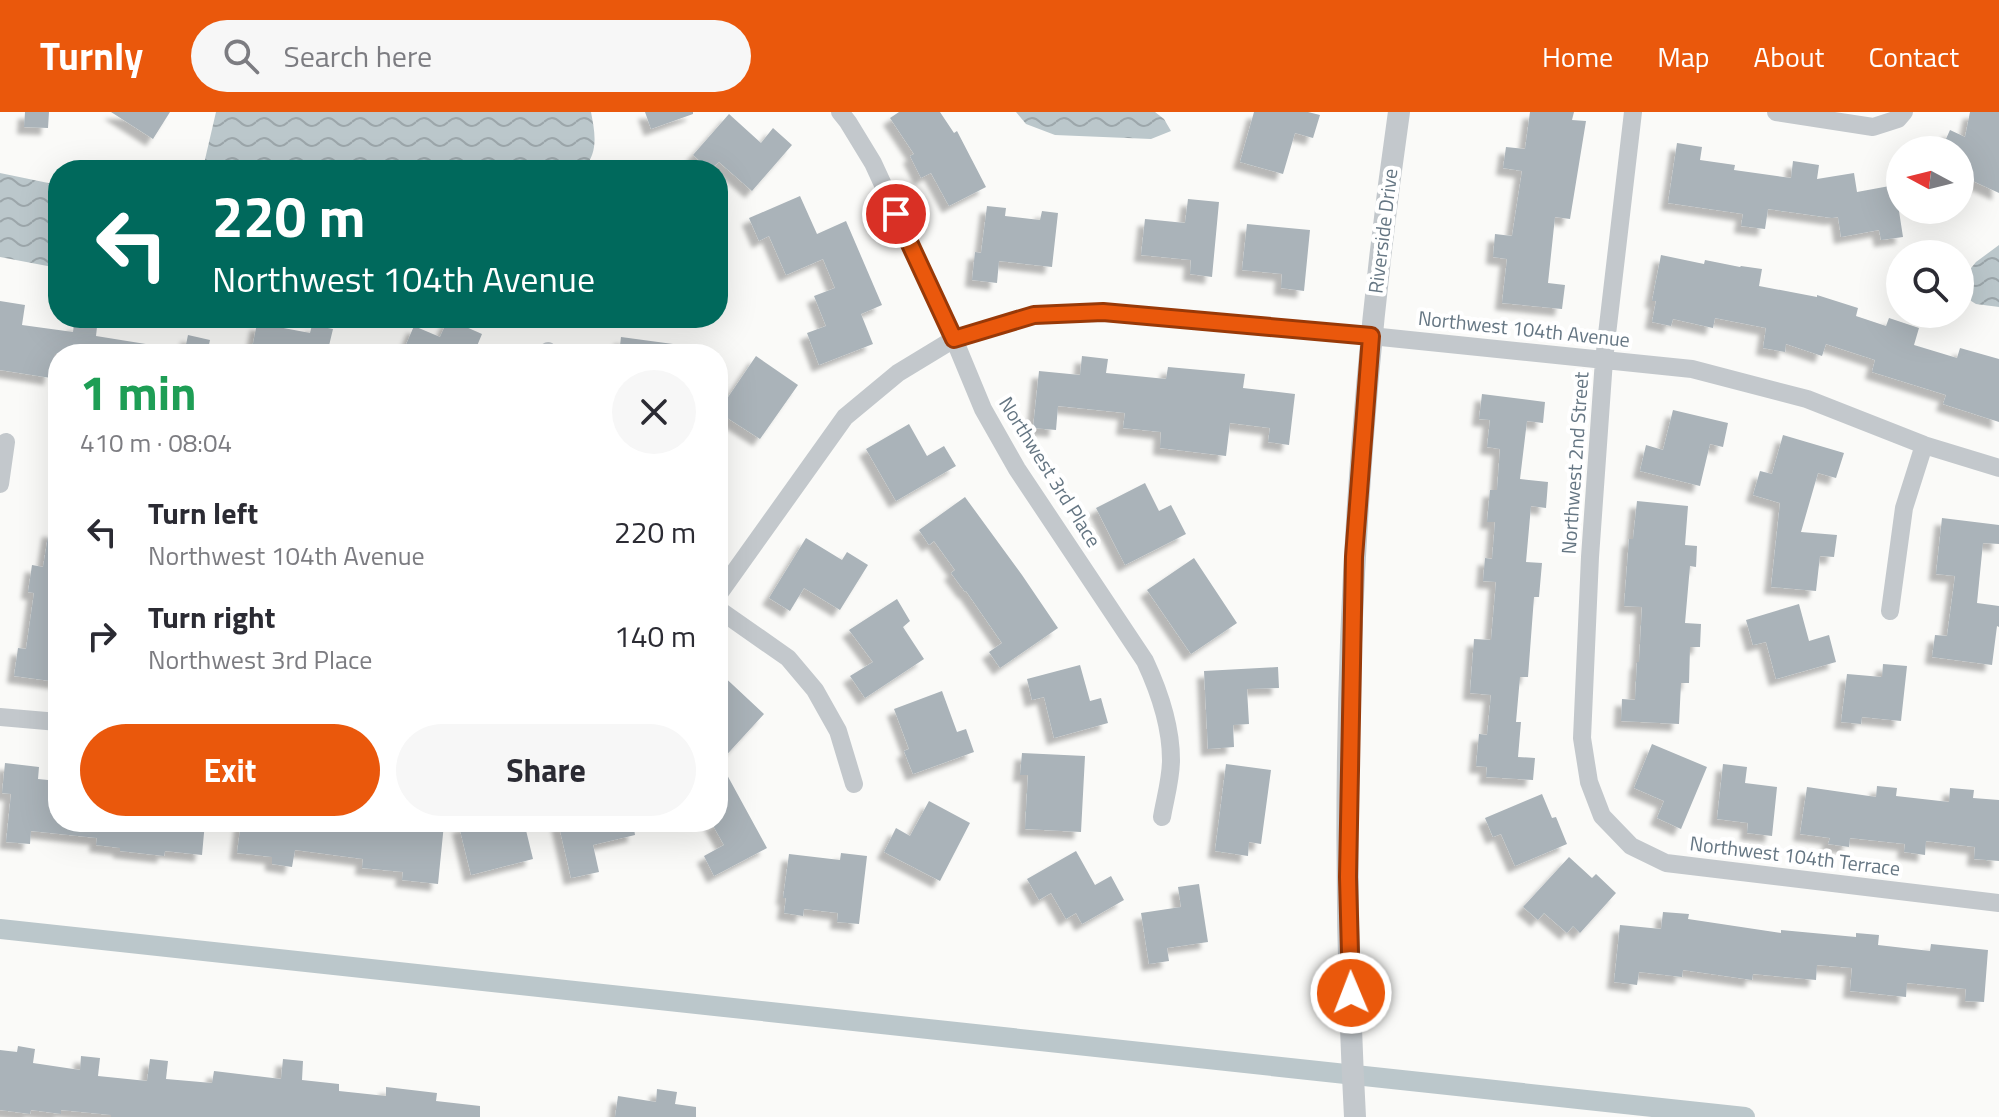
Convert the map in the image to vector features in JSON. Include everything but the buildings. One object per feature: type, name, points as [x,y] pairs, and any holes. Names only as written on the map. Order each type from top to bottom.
[{"type":"street","name":"Northwest 3rd Place","points":[[840,112],[873,163],[983,409],[1017,469],[1145,661],[1158,689],[1171,761],[1162,817]]},
{"type":"street","name":"Riverside Drive","points":[[1355,1116],[1348,861],[1354,557],[1371,336],[1399,112]]},
{"type":"street","name":"Northwest 2nd Street","points":[[1602,816],[1589,782],[1582,738],[1590,557],[1604,360],[1633,112]]},
{"type":"street","points":[[1776,112],[1873,127],[1901,116]]},
{"type":"street","name":"Northwest 104th Avenue","points":[[728,581],[845,417],[898,373],[954,339],[1034,315],[1103,312],[1692,369],[1807,399],[1924,445],[1999,468]]},
{"type":"street","points":[[0,484],[6,442]]},
{"type":"street","points":[[1890,611],[1904,508],[1924,445]]},
{"type":"street","points":[[728,616],[788,658],[815,690],[838,731],[854,784]]},
{"type":"street","points":[[0,717],[48,721]]},
{"type":"street","name":"Northwest 104th Terrace","points":[[1602,816],[1631,846],[1666,863],[1999,903]]},
{"type":"water","points":[[216,112],[591,112],[594,127],[590,160],[205,160]]},
{"type":"water","points":[[1016,112],[1155,112],[1171,131],[1151,139],[1055,135],[1026,124]]},
{"type":"water","points":[[0,173],[48,183],[48,266],[0,257]]},
{"type":"water","points":[[1999,245],[1999,307],[1974,303],[1976,262]]},
{"type":"waterway","points":[[0,929],[1745,1117]]},
{"type":"route","points":[[896,214],[954,339],[1034,315],[1103,312],[1371,336],[1354,557],[1348,877],[1351,993]]}]
